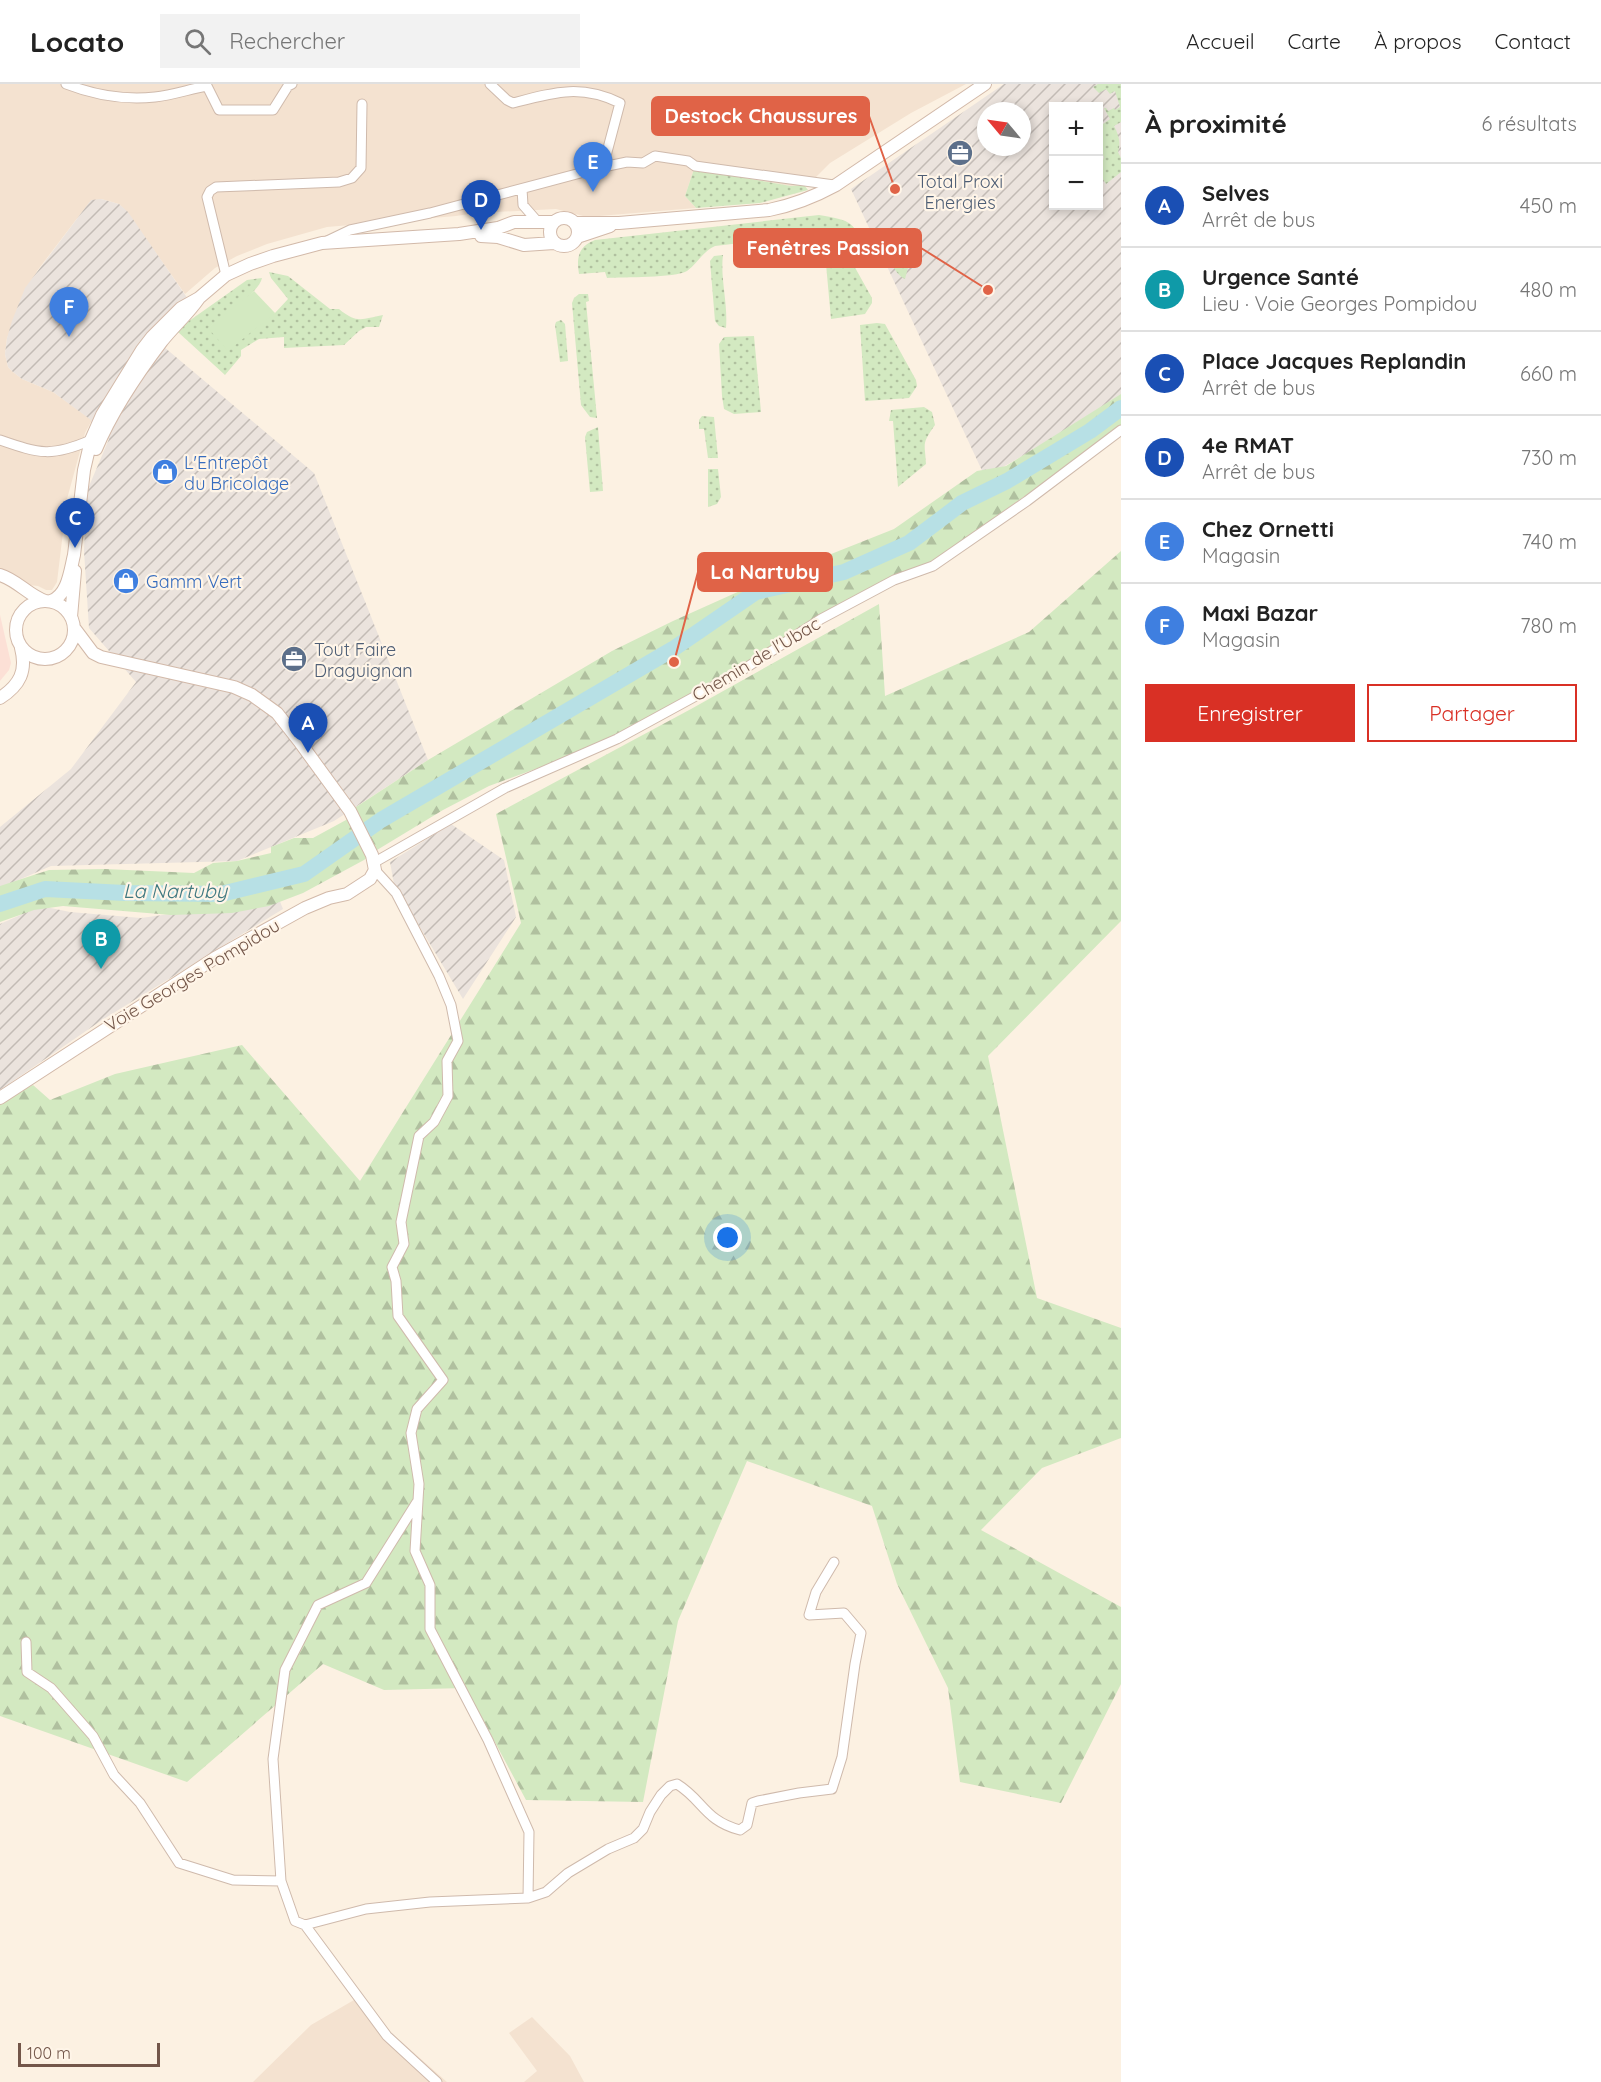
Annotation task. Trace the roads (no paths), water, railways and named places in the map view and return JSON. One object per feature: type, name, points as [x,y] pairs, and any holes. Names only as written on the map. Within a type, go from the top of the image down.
[{"type":"main road","points":[[575,223],[619,223],[770,210],[813,198],[836,186],[985,84]]},
{"type":"main road","points":[[0,698],[13,689],[21,679],[24,665],[16,628],[21,613],[29,606],[59,597],[66,587],[74,555],[82,484],[91,440],[102,415],[142,350],[181,308],[200,298],[226,275],[273,256],[322,243],[459,234],[498,228],[514,222],[553,222],[561,217],[566,217],[575,223],[578,229],[577,237]]},
{"type":"main road","points":[[511,241],[510,231],[514,222]]},
{"type":"main road","points":[[553,222],[549,235],[559,246],[569,245],[577,237],[619,223]]},
{"type":"main road","points":[[459,234],[498,237],[524,245],[554,243]]},
{"type":"main road","points":[[82,484],[98,443],[129,390],[164,339],[190,313],[200,298]]},
{"type":"main road","points":[[125,376],[129,390]]},
{"type":"main road","points":[[21,648],[28,654],[42,659],[52,659],[62,654],[70,646],[75,586],[74,555]]},
{"type":"main road","points":[[0,575],[13,581],[30,595],[60,604],[93,653]]},
{"type":"main road","points":[[13,581],[21,613]]},
{"type":"main road","points":[[62,654],[93,653],[105,658],[234,687],[252,695],[277,713],[350,811],[374,863]]},
{"type":"main road","name":"Voie Georges Pompidou","points":[[0,1098],[215,958],[306,908],[329,898],[347,894],[370,879],[374,863]]},
{"type":"street","points":[[66,84],[81,90],[128,98],[156,96],[207,86],[219,110],[273,110],[288,86],[292,84]]},
{"type":"street","points":[[490,84],[513,103],[574,85],[601,91],[620,103],[603,166]]},
{"type":"street","points":[[226,275],[207,197],[210,190],[216,187],[339,182],[352,178],[361,168],[362,104]]},
{"type":"street","points":[[322,243],[350,230],[430,213],[603,166],[627,162],[643,163],[655,156],[688,161],[695,166],[836,186]]},
{"type":"street","points":[[522,189],[524,205],[537,222]]},
{"type":"street","points":[[514,222],[524,205]]},
{"type":"street","name":"Chemin de l'Ubac","points":[[374,863],[505,788],[617,739],[738,673],[821,619],[894,580],[933,566],[1027,501],[1121,429]]},
{"type":"street","points":[[0,440],[27,450],[45,453],[58,453],[91,440]]},
{"type":"street","points":[[374,863],[396,893],[439,976],[452,1005],[458,1041],[447,1061],[448,1096],[434,1122],[419,1136],[401,1222],[404,1244],[392,1267],[396,1281],[398,1316],[442,1380],[417,1409],[411,1433],[419,1484],[415,1551],[430,1585],[430,1629],[488,1740],[529,1832],[528,1898]]},
{"type":"street","points":[[418,1500],[366,1583],[318,1605],[285,1670],[273,1759],[281,1881],[295,1921],[305,1925],[387,2036],[437,2082]]},
{"type":"street","points":[[305,1925],[366,1909],[430,1902],[528,1898],[546,1892],[568,1873],[608,1849],[634,1838],[643,1829],[650,1812],[670,1786],[677,1784],[688,1791],[706,1812],[723,1824],[740,1830],[747,1825],[752,1803],[832,1789],[842,1757],[861,1633],[844,1613],[809,1615],[816,1592],[834,1562]]},
{"type":"street","points":[[26,1642],[27,1672],[51,1688],[93,1736],[114,1775],[140,1803],[179,1863],[233,1880],[281,1881]]},
{"type":"waterway","name":"La Nartuby","points":[[0,904],[45,889],[221,894],[304,874],[381,820],[673,649],[756,592],[844,572],[909,543],[962,503],[1007,481],[1090,431],[1121,408]]},
{"type":"place","name":"Total Proxi Energies","points":[[960,153]]},
{"type":"place","name":"Destock Chaussures","points":[[895,189]]},
{"type":"place","name":"Chez Ornetti","points":[[593,192]]},
{"type":"place","name":"4e RMAT","points":[[481,230]]},
{"type":"place","name":"Fenêtres Passion","points":[[988,290]]},
{"type":"place","name":"Maxi Bazar","points":[[69,337]]},
{"type":"place","name":"L'Entrepôt du Bricolage","points":[[165,472]]},
{"type":"place","name":"Place Jacques Replandin","points":[[75,548]]},
{"type":"place","name":"Gamm Vert","points":[[126,581]]},
{"type":"place","name":"Tout Faire Draguignan","points":[[294,659]]},
{"type":"place","name":"La Nartuby","points":[[674,662]]},
{"type":"place","name":"Selves","points":[[308,753]]},
{"type":"place","name":"Urgence Santé","points":[[101,969]]}]
